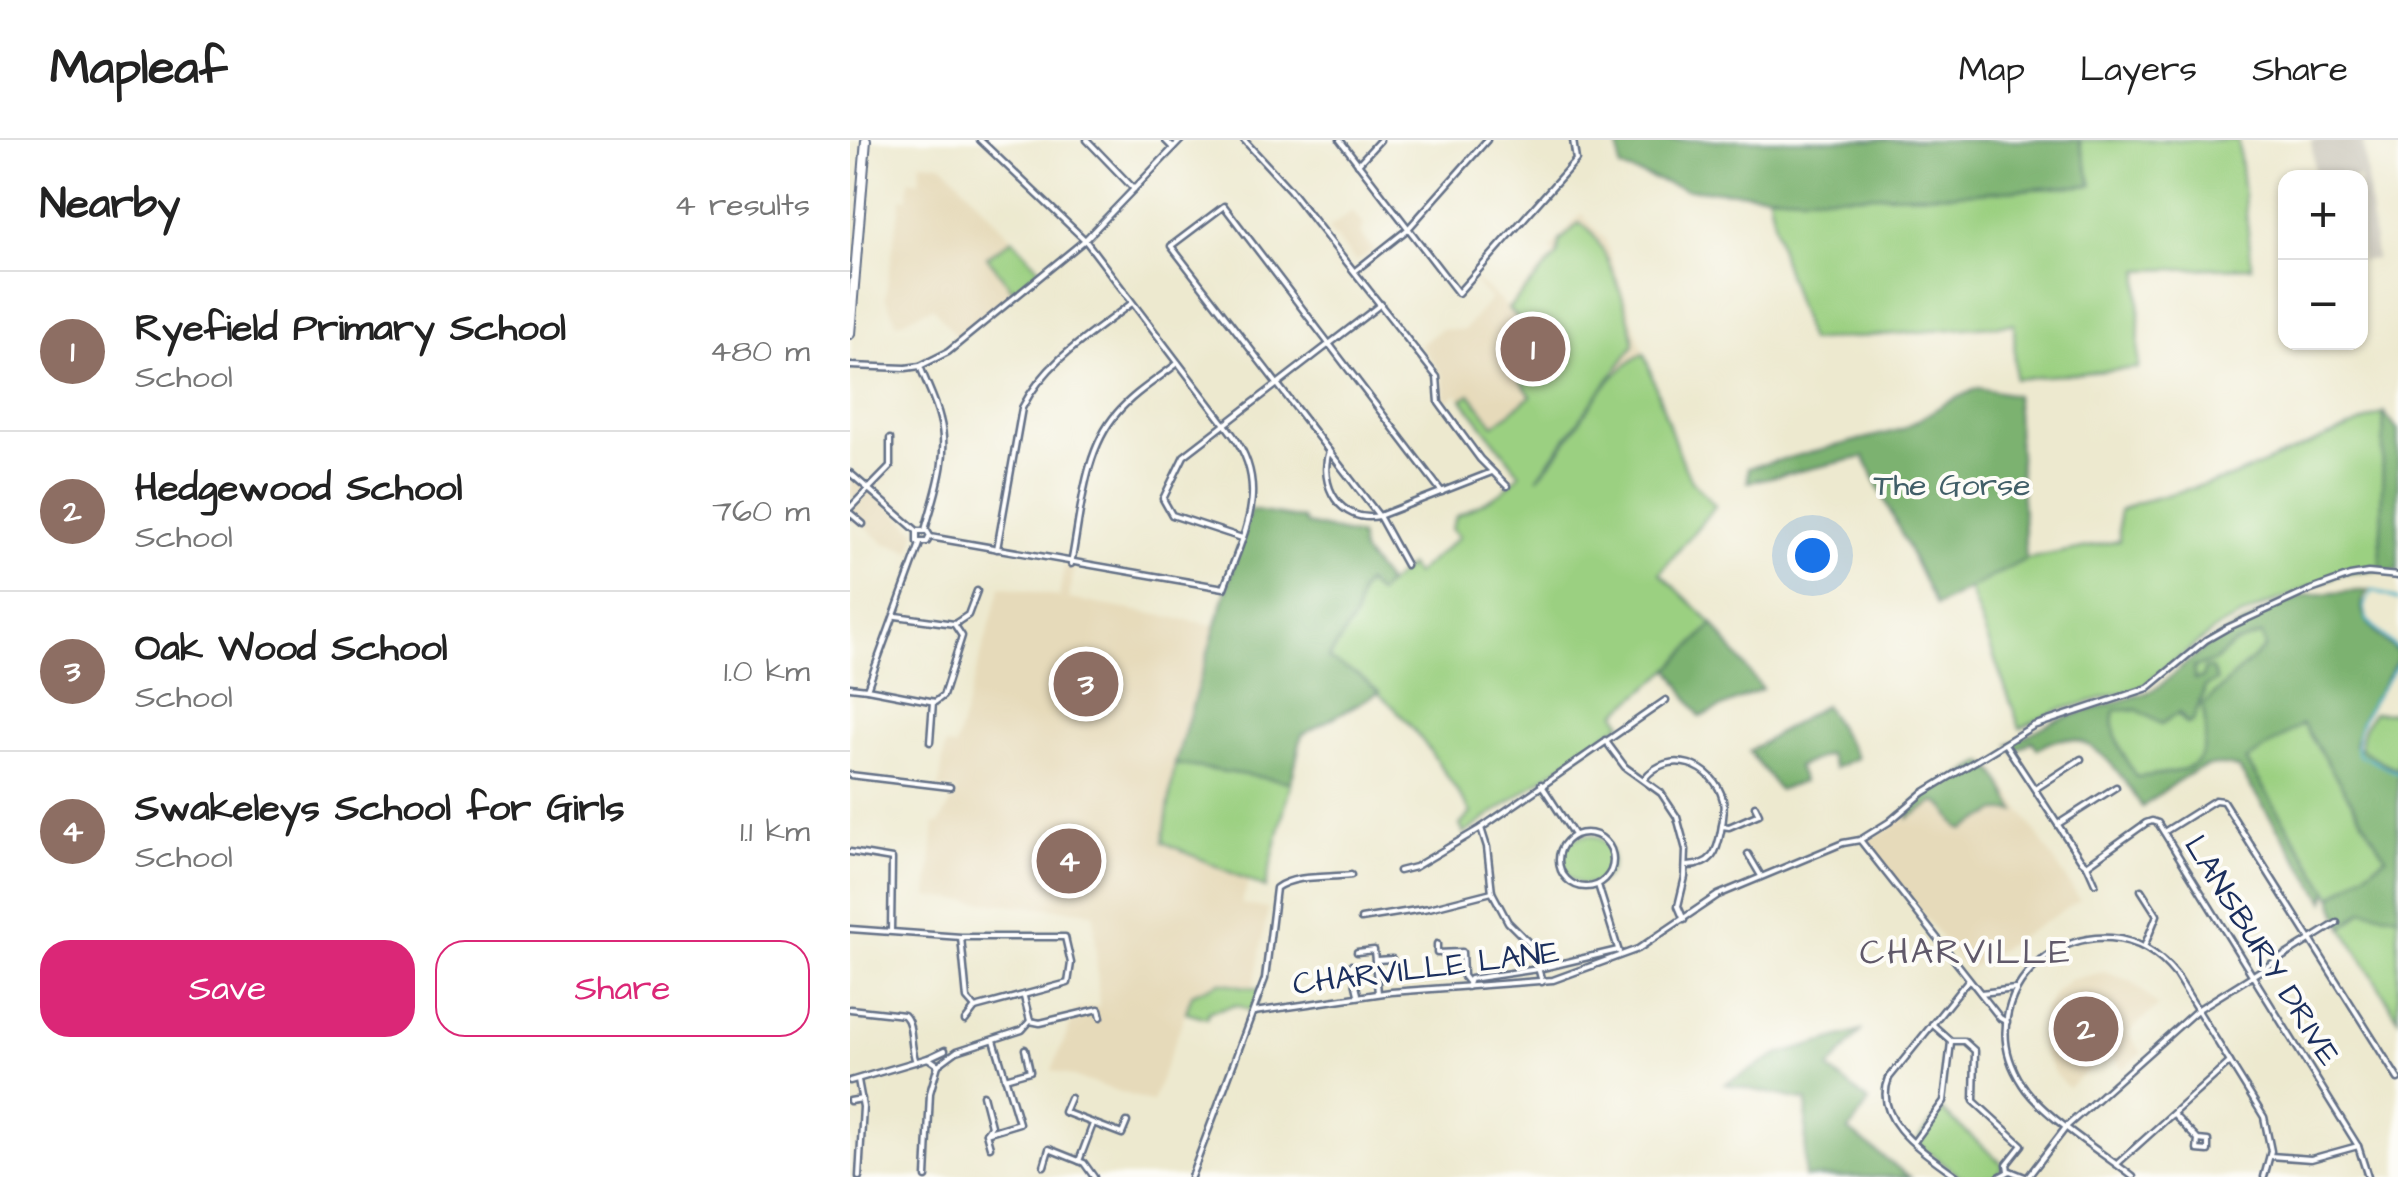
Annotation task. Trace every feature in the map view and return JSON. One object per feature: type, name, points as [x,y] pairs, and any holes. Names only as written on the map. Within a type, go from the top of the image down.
[{"type":"main road","points":[[850,334],[866,140]]},
{"type":"street","points":[[925,530],[930,537],[1224,588],[1252,503],[1253,476],[1242,448],[1224,423],[1084,240],[980,140]]},
{"type":"street","points":[[1087,140],[1134,190]]},
{"type":"street","points":[[1165,140],[1173,148]]},
{"type":"street","points":[[850,366],[920,366],[948,352],[1084,240],[1181,140]]},
{"type":"street","points":[[1244,140],[1290,190],[1438,378],[1440,403],[1492,472],[1508,486]]},
{"type":"street","points":[[1340,140],[1458,293],[1576,160],[1572,140]]},
{"type":"street","points":[[1358,164],[1380,140]]},
{"type":"street","points":[[1355,271],[1408,229],[1487,140]]},
{"type":"street","points":[[1406,565],[1379,516],[1171,246],[1224,206],[1442,492]]},
{"type":"street","points":[[996,549],[1022,408],[1032,388],[1048,368],[1132,303]]},
{"type":"street","points":[[1242,538],[1172,515],[1162,499],[1184,456],[1380,304]]},
{"type":"street","points":[[1071,564],[1090,468],[1102,435],[1129,401],[1178,363]]},
{"type":"street","points":[[920,366],[944,439],[942,467],[925,530]]},
{"type":"street","points":[[863,524],[850,511],[890,468],[890,439]]},
{"type":"street","points":[[1329,451],[1325,478],[1335,499],[1356,515],[1379,516],[1492,472]]},
{"type":"street","points":[[850,473],[918,531],[925,530]]},
{"type":"street","points":[[918,531],[915,538],[920,544]]},
{"type":"street","points":[[920,544],[930,537]]},
{"type":"street","points":[[867,689],[920,544]]},
{"type":"street","name":"CHARVILLE LANE","points":[[1254,1012],[1467,984],[1542,983],[1656,939],[1718,895],[1848,841],[1860,840],[1923,793],[2052,717],[2143,690],[2212,636],[2350,576],[2398,576]]},
{"type":"street","points":[[896,616],[954,624],[968,615],[977,591]]},
{"type":"street","points":[[850,687],[932,701],[944,696],[962,636],[954,624]]},
{"type":"street","points":[[1399,871],[1415,866],[1480,828],[1666,700]]},
{"type":"street","points":[[930,742],[932,701]]},
{"type":"street","points":[[1605,740],[1625,767],[1644,778],[1666,799],[1677,817],[1685,841],[1686,866],[1678,906],[1684,920]]},
{"type":"street","points":[[2005,744],[2087,865],[2095,884]]},
{"type":"street","points":[[2034,789],[2081,759]]},
{"type":"street","points":[[1644,778],[1668,761],[1680,761],[1701,770],[1721,794],[1722,826],[1713,858],[1700,865],[1686,866]]},
{"type":"street","points":[[850,775],[950,787]]},
{"type":"street","points":[[1541,784],[1575,836]]},
{"type":"street","points":[[2058,824],[2116,787]]},
{"type":"street","points":[[2164,832],[2215,800],[2224,802],[2398,1079]]},
{"type":"street","points":[[1722,826],[1729,827],[1758,814],[1755,806]]},
{"type":"street","name":"LANSBURY DRIVE","points":[[2087,865],[2150,821],[2156,822],[2358,1146],[2368,1177]]},
{"type":"street","points":[[1480,828],[1492,892],[1512,926],[1532,946],[1542,983]]},
{"type":"street","points":[[1575,836],[1598,836],[1612,850],[1612,869],[1598,884],[1579,886],[1562,873],[1561,852],[1575,836]]},
{"type":"street","points":[[1860,840],[2007,1022]]},
{"type":"street","points":[[850,852],[892,859],[891,930]]},
{"type":"street","points":[[1748,854],[1762,876]]},
{"type":"street","points":[[1191,1177],[1267,972],[1277,886],[1328,875],[1351,876]]},
{"type":"street","points":[[1436,944],[1437,952],[1462,952],[1462,976],[1467,984],[1619,953],[1598,884]]},
{"type":"street","points":[[2141,890],[2157,915],[2144,948]]},
{"type":"street","points":[[1361,919],[1492,892]]},
{"type":"street","points":[[2008,1171],[2027,1177],[2067,1126],[2198,1010],[2337,923]]},
{"type":"street","points":[[850,929],[961,937],[1065,937],[1071,963],[1068,983],[976,1008],[966,1020]]},
{"type":"street","points":[[961,937],[967,999],[976,1008]]},
{"type":"street","points":[[2133,1177],[2034,1099],[2019,1080],[2008,1050],[2007,1022],[2016,989],[2037,963],[2069,944],[2108,938],[2144,948],[2168,966],[2266,1122],[2270,1156],[2264,1177]]},
{"type":"street","points":[[1357,952],[1374,950],[1378,994]]},
{"type":"street","points":[[1376,960],[1392,958]]},
{"type":"street","points":[[1351,965],[1358,996]]},
{"type":"street","points":[[1958,1177],[1894,1122],[1886,1084],[1969,978]]},
{"type":"street","points":[[1981,993],[2016,989]]},
{"type":"street","points":[[1024,997],[1030,1021]]},
{"type":"street","points":[[1030,1021],[1099,1009],[1101,1017]]},
{"type":"street","points":[[850,1010],[904,1015],[912,1028],[909,1044],[916,1062]]},
{"type":"street","points":[[926,1177],[930,1092],[938,1065],[958,1051],[1022,1030],[1030,1021]]},
{"type":"street","points":[[1932,1024],[1951,1040],[1964,1041],[1977,1054],[1974,1101],[2022,1145],[2007,1164],[2008,1171]]},
{"type":"street","points":[[986,1133],[1019,1123],[993,1039]]},
{"type":"street","points":[[1914,1142],[1944,1101],[1951,1040]]},
{"type":"street","points":[[850,1081],[945,1050]]},
{"type":"street","points":[[1005,1078],[1030,1071],[1025,1050]]},
{"type":"street","points":[[928,1058],[938,1065]]},
{"type":"street","points":[[2117,1164],[2230,1062]]},
{"type":"street","points":[[858,1080],[862,1099],[859,1177]]},
{"type":"street","points":[[983,1095],[991,1126],[986,1133]]},
{"type":"street","points":[[1070,1098],[1064,1112],[1122,1134],[1127,1122]]},
{"type":"street","points":[[850,1101],[862,1099]]},
{"type":"street","points":[[2172,1113],[2198,1140]]},
{"type":"street","points":[[1079,1162],[1093,1124]]},
{"type":"street","points":[[986,1133],[990,1147]]},
{"type":"street","points":[[2270,1156],[2311,1159],[2358,1146]]},
{"type":"street","points":[[1044,1166],[1050,1150],[1079,1162],[1094,1177]]},
{"type":"street","points":[[1999,1177],[2008,1171]]},
{"type":"shaded area","points":[[2311,140],[2363,140],[2366,170],[2314,170]]},
{"type":"shaded area","points":[[921,162],[943,164],[1013,239],[987,257],[1013,290],[957,337],[933,307],[897,323],[885,297],[901,198],[908,198],[909,179],[919,181]]},
{"type":"shaded area","points":[[2368,186],[2376,259],[2368,260]]},
{"type":"shaded area","points":[[1352,211],[1364,225],[1361,233],[1373,250],[1356,262],[1328,229]]},
{"type":"shaded area","points":[[1581,213],[1605,239],[1644,353],[1610,382],[1531,489],[1457,394],[1445,402],[1443,376],[1420,345],[1441,329],[1464,330],[1491,299],[1472,281],[1475,279],[1507,307],[1554,255],[1551,249]]},
{"type":"shaded area","points":[[850,472],[917,531],[911,551],[884,543],[850,513],[857,500],[850,497]]},
{"type":"shaded area","points":[[1064,566],[1074,568],[1069,599],[1215,625],[1175,764],[1164,841],[1249,881],[1241,904],[1268,909],[1254,987],[1220,982],[1192,995],[1152,1102],[1052,1070],[1076,1011],[1099,1006],[1094,912],[928,897],[935,824],[939,824],[958,791],[939,789],[945,746],[955,747],[1001,586],[1059,597]]},
{"type":"shaded area","points":[[1989,761],[2080,900],[1967,970],[1864,840],[1888,829],[1912,807]]},
{"type":"shaded area","points":[[2104,972],[2131,981],[2158,1006],[2128,1033],[2142,1053],[2123,1069],[2107,1052],[2068,1088],[2044,1054],[2040,1033],[2044,1010],[2055,992],[2069,980]]},
{"type":"green space","points":[[1618,140],[2079,140],[2092,185],[1956,194],[1800,196],[1685,189],[1620,168]]},
{"type":"green space","points":[[2079,140],[2238,140],[2252,267],[2140,270],[2138,368],[2015,379],[2014,324],[1809,341],[1782,258],[1768,194],[1956,194],[2091,185]]},
{"type":"green space","points":[[1579,223],[1598,242],[1607,259],[1634,345],[1537,478],[1612,378],[1644,353],[1680,457],[1690,478],[1715,506],[1660,573],[1713,624],[1670,669],[1616,713],[1622,723],[1464,834],[1460,825],[1471,813],[1426,746],[1374,690],[1328,660],[1355,617],[1366,583],[1378,593],[1409,566],[1415,574],[1459,537],[1451,529],[1456,517],[1502,492],[1520,474],[1462,399],[1470,394],[1494,425],[1531,396],[1510,366],[1521,359],[1515,351],[1534,334],[1508,309],[1557,256],[1560,241]]},
{"type":"green space","points":[[1013,239],[1040,269],[1013,290],[987,257]]},
{"type":"green space","name":"The Gorse","points":[[1978,388],[2015,395],[2026,559],[1936,606],[1864,457],[1748,482],[1748,468],[1903,429]]},
{"type":"green space","points":[[2384,413],[2380,570],[2341,574],[2266,605],[2217,628],[2140,688],[2056,711],[2020,728],[1969,589],[2026,559],[2119,541],[2119,511],[2230,478]]},
{"type":"green space","points":[[2384,413],[2398,431],[2398,571],[2380,570]]},
{"type":"green space","points":[[1250,510],[1303,519],[1306,524],[1359,536],[1362,552],[1388,584],[1378,594],[1366,583],[1355,617],[1328,659],[1360,676],[1379,692],[1302,735],[1291,782],[1175,764]]},
{"type":"green space","points":[[2369,590],[2362,607],[2364,616],[2398,653],[2363,717],[2354,745],[2398,772],[2398,916],[2363,910],[2343,928],[2332,897],[2386,857],[2303,724],[2246,761],[2328,891],[2325,901],[2239,769],[2213,765],[2188,774],[2142,807],[2111,764],[2085,743],[2070,739],[2054,741],[2038,749],[2032,741],[2015,752],[2009,745],[2054,721],[2160,686],[2216,638],[2283,603],[2308,595]],"holes":[[[2262,635],[2265,647],[2203,705],[2205,744],[2195,764],[2173,772],[2136,777],[2116,736],[2115,710],[2136,709],[2161,724],[2179,713],[2188,724],[2193,721],[2205,687],[2217,681],[2212,669],[2204,669],[2203,678],[2194,679],[2194,667],[2213,662],[2234,644]]]},
{"type":"green space","points":[[1713,624],[1762,689],[1700,717],[1670,669]]},
{"type":"green space","points":[[2262,635],[2266,647],[2204,705],[2205,744],[2195,764],[2173,772],[2136,777],[2116,737],[2115,710],[2136,709],[2161,724],[2176,713],[2187,724],[2193,721],[2204,694],[2204,679],[2194,679],[2193,667],[2213,662],[2234,644]]},
{"type":"green space","points":[[1824,705],[1857,758],[1834,768],[1828,754],[1797,767],[1803,782],[1779,790],[1749,751]]},
{"type":"green space","points":[[2398,712],[2398,769],[2361,752],[2361,746],[2363,731],[2373,713]]},
{"type":"green space","points":[[2302,722],[2386,857],[2332,897],[2246,760]]},
{"type":"green space","points":[[1984,762],[1996,773],[2016,811],[1998,811],[1963,830],[1936,802],[1908,818],[1908,810],[1923,797]]},
{"type":"green space","points":[[1175,764],[1291,782],[1265,888],[1163,842]]},
{"type":"green space","points":[[1587,835],[1604,843],[1612,860],[1604,877],[1587,885],[1570,877],[1562,860],[1570,843]]},
{"type":"green space","points":[[2363,910],[2398,916],[2398,1018],[2343,928]]},
{"type":"green space","points":[[1220,982],[1261,990],[1254,1012],[1237,1005],[1209,1011],[1207,1018],[1186,1012],[1192,994]]},
{"type":"green space","points":[[1861,1031],[1829,1069],[1869,1102],[1849,1131],[1910,1177],[1804,1177],[1807,1101],[1725,1084],[1778,1055]]},
{"type":"green space","points":[[1941,1110],[2004,1165],[1995,1177],[1961,1177],[1920,1146],[1919,1139]]},
{"type":"waterway","points":[[2398,600],[2373,590],[2364,606],[2367,620],[2398,650]]},
{"type":"waterway","points":[[2398,664],[2363,718],[2357,742],[2358,754],[2398,773]]},
{"type":"place","name":"Ryefield Primary School","points":[[1533,349]]},
{"type":"place","name":"Oak Wood School","points":[[1086,684]]},
{"type":"place","name":"Swakeleys School for Girls","points":[[1069,861]]},
{"type":"place","name":"Hedgewood School","points":[[2086,1029]]},
{"type":"district","name":"CHARVILLE","points":[[1966,951]]}]
